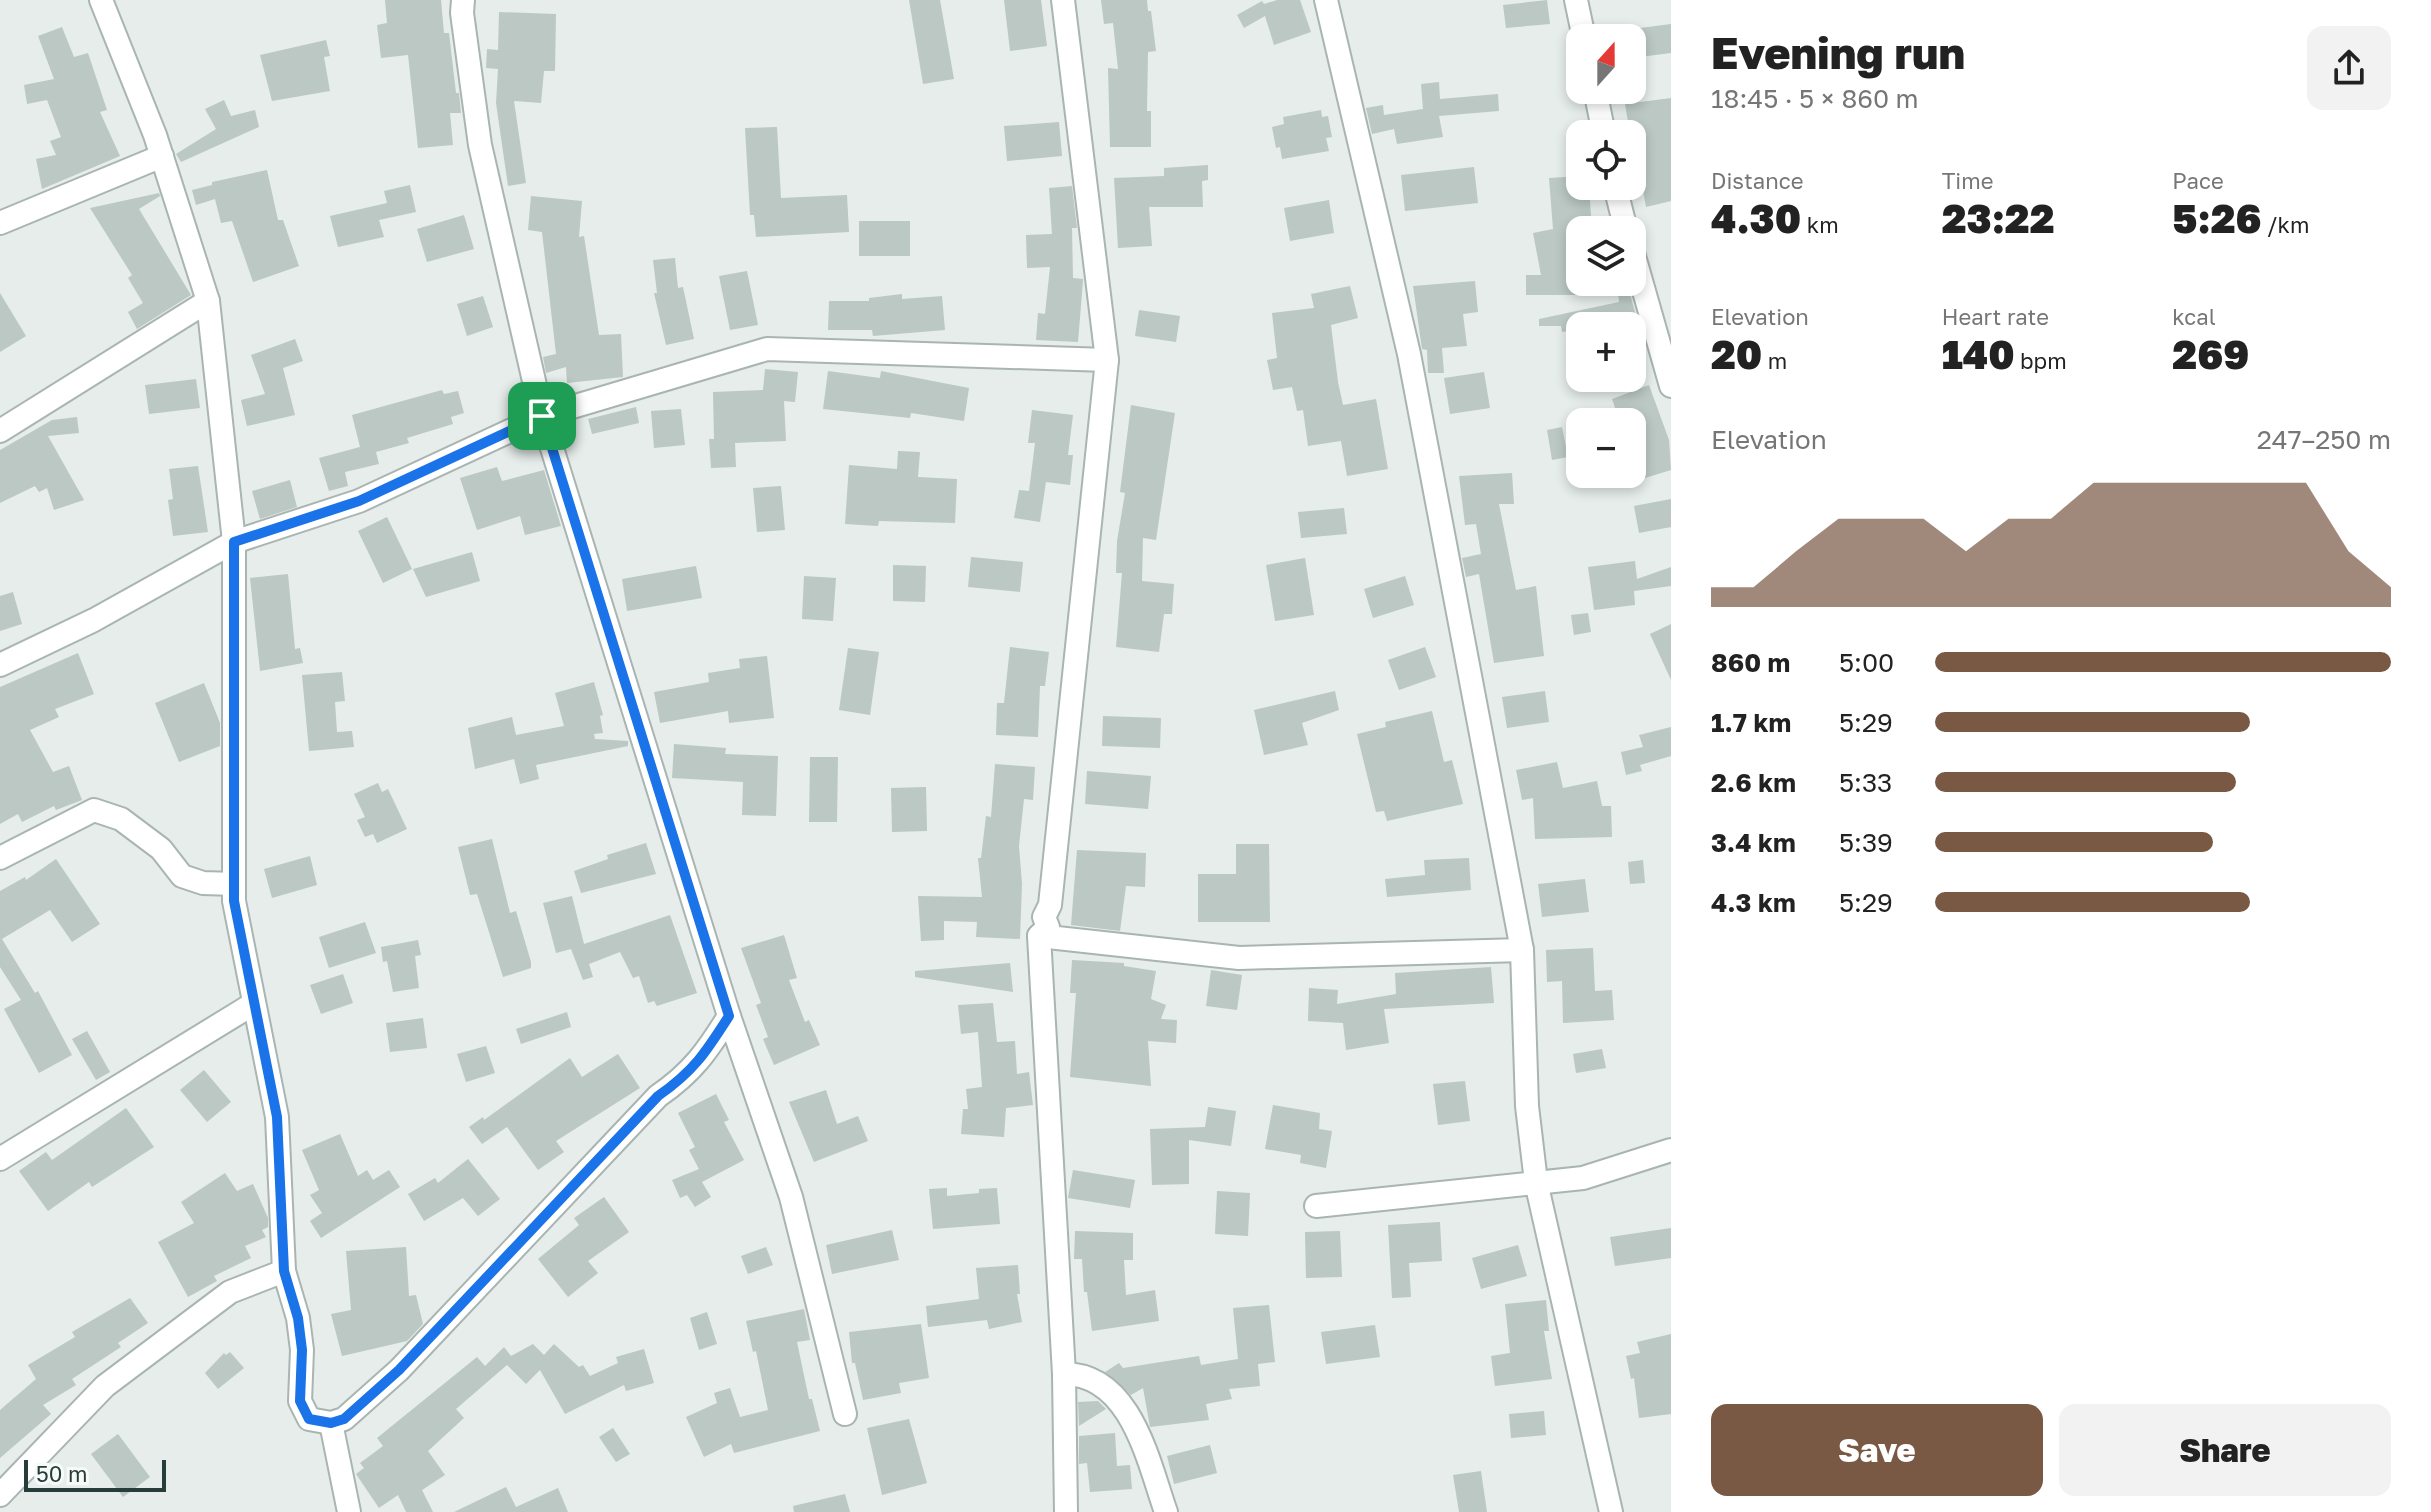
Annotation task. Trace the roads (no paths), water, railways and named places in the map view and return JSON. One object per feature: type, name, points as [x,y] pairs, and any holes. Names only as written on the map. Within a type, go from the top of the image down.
[{"type":"street","points":[[101,0],[162,156],[208,301],[234,542],[234,901],[277,1117],[284,1271],[298,1318],[302,1350],[300,1401],[309,1419],[331,1423],[344,1419],[399,1370],[658,1096],[686,1077],[712,1046],[729,1016]]},
{"type":"street","points":[[463,0],[462,13],[480,145],[542,416],[729,1016],[791,1197],[845,1414]]},
{"type":"street","points":[[1063,0],[1107,360],[1052,890],[1044,917],[1048,927],[1039,936],[1064,1374],[1066,1512]]},
{"type":"street","points":[[1326,0],[1409,354],[1522,950],[1527,1106],[1536,1182],[1611,1512]]},
{"type":"street","points":[[1576,0],[1581,24]]},
{"type":"street","points":[[0,223],[162,156]]},
{"type":"street","points":[[1645,296],[1671,386]]},
{"type":"street","points":[[0,431],[208,301]]},
{"type":"street","points":[[0,665],[94,620],[234,542],[359,501],[542,416],[767,349],[1107,360]]},
{"type":"street","points":[[0,858],[94,810],[121,819],[161,849],[182,876],[203,883],[234,884]]},
{"type":"street","points":[[1039,936],[1239,958],[1522,950]]},
{"type":"street","points":[[0,1159],[253,1004]]},
{"type":"street","points":[[1316,1206],[1583,1178],[1671,1150]]},
{"type":"street","points":[[0,1495],[105,1386],[230,1292],[284,1271]]},
{"type":"street","points":[[1064,1374],[1082,1374],[1099,1382],[1135,1422],[1166,1512]]},
{"type":"street","points":[[331,1423],[349,1512]]},
{"type":"street","points":[[0,1507],[5,1512]]}]
